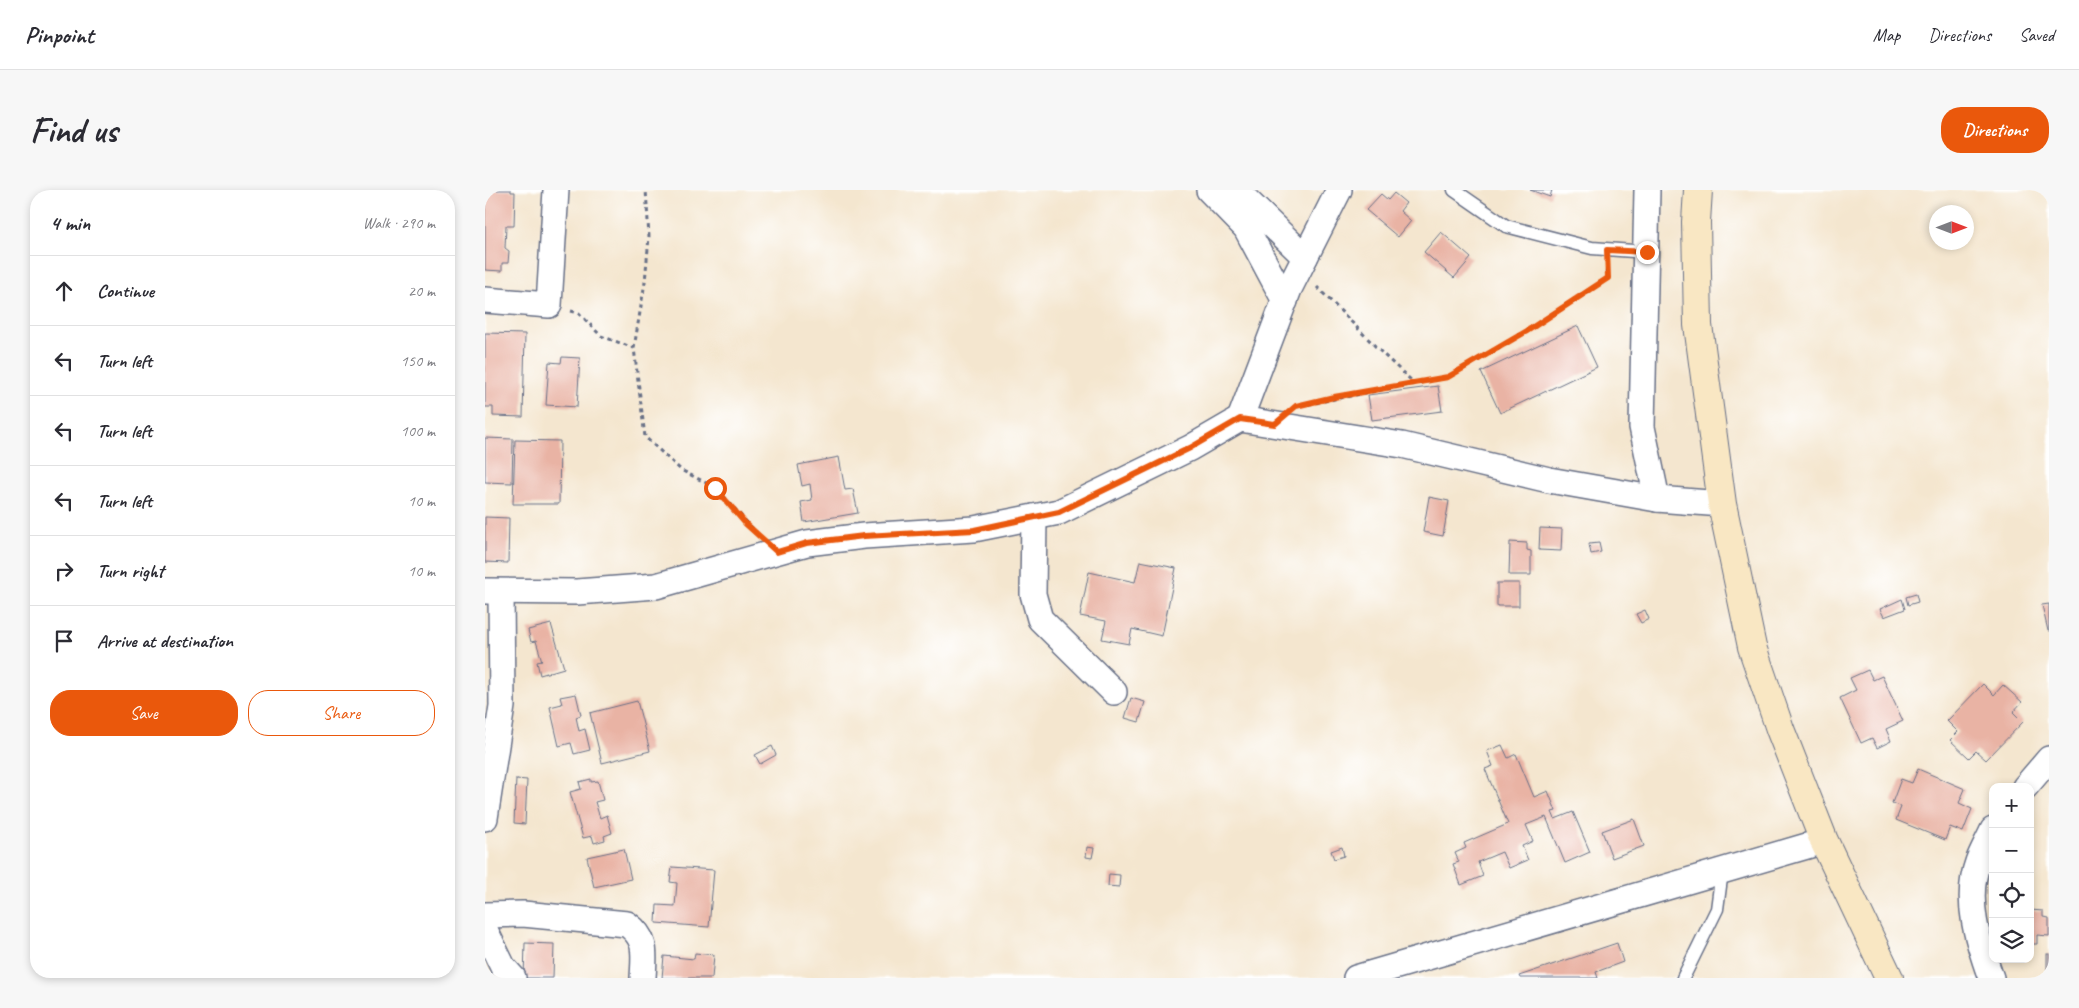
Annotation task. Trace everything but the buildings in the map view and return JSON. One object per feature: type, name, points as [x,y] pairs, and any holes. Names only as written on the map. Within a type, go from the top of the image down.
[{"type":"main road","points":[[1698,190],[1696,222],[1698,325],[1722,504],[1752,647],[1780,729],[1824,841],[1889,978]]},
{"type":"street","points":[[485,300],[549,305],[556,190]]},
{"type":"street","points":[[1209,190],[1246,228],[1285,301]]},
{"type":"street","points":[[1236,190],[1302,263]]},
{"type":"street","points":[[1240,419],[1285,301],[1339,190]]},
{"type":"street","points":[[1647,190],[1642,427],[1657,499]]},
{"type":"street","points":[[485,818],[502,706],[493,592],[577,592],[656,586],[807,543],[864,536],[974,530],[1059,512],[1190,448],[1240,419],[1402,445],[1549,480],[1657,499],[1722,504]]},
{"type":"street","points":[[1034,517],[1033,594],[1040,619],[1114,692]]},
{"type":"street","points":[[1989,838],[1977,862],[1972,888],[1973,917],[1982,954],[1991,978]]},
{"type":"street","points":[[1356,978],[1824,841]]},
{"type":"street","points":[[485,916],[523,914],[627,924],[638,932],[644,946],[643,978]]},
{"type":"street","points":[[485,930],[503,967],[513,978]]},
{"type":"lane","points":[[1454,190],[1506,226],[1592,248],[1647,252]]},
{"type":"lane","points":[[1683,978],[1717,910],[1721,871]]},
{"type":"path","points":[[646,190],[649,237],[645,282],[635,348],[645,437],[681,470],[715,488],[746,524],[777,552]]},
{"type":"path","points":[[1275,424],[1296,406],[1334,397],[1448,377],[1527,331],[1608,278],[1607,250]]},
{"type":"path","points":[[1302,263],[1383,354],[1414,384]]},
{"type":"path","points":[[549,305],[579,313],[601,336],[635,348]]},
{"type":"route","points":[[715,488],[746,524],[777,552],[807,543],[864,536],[974,530],[1059,512],[1190,448],[1240,419],[1275,424],[1296,406],[1334,397],[1448,377],[1527,331],[1608,278],[1607,250],[1647,252]]}]
